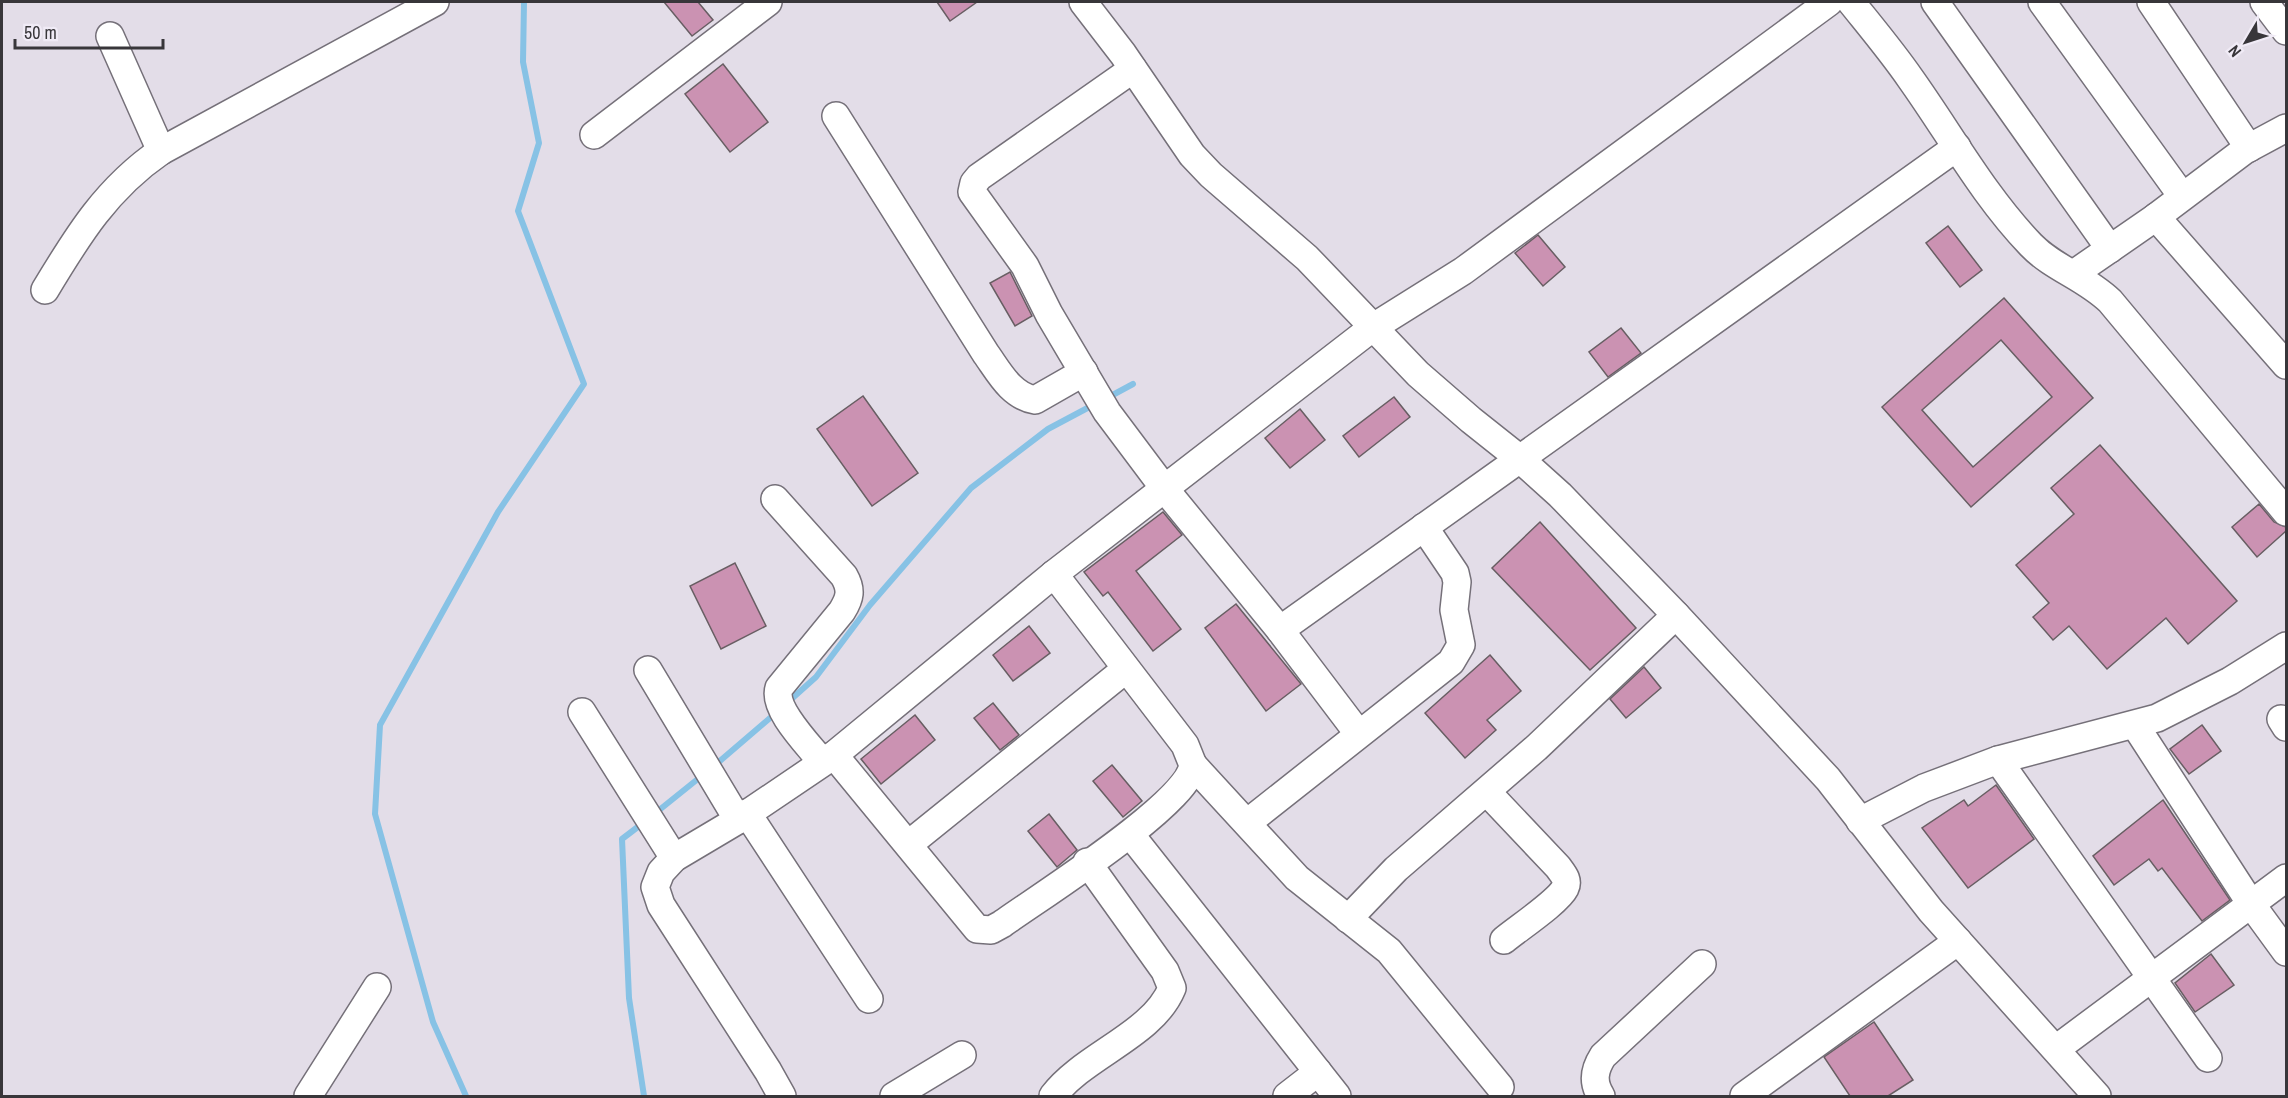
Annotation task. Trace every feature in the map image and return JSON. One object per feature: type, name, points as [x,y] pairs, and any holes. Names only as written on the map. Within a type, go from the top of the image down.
[{"type":"street","points":[[45,290],[72,245],[105,199],[132,171],[161,151],[432,2]]},
{"type":"street","points":[[594,135],[768,2]]},
{"type":"street","points":[[667,847],[742,816],[828,758],[1054,574],[1372,327],[1463,272],[1829,2]]},
{"type":"street","points":[[1851,2],[1910,77],[1985,190],[2033,247],[2096,288],[2122,314],[2286,512]]},
{"type":"street","points":[[1935,2],[2110,249]]},
{"type":"street","points":[[2042,2],[2182,196]]},
{"type":"street","points":[[2151,2],[2249,148]]},
{"type":"street","points":[[2264,2],[2286,31]]},
{"type":"street","points":[[1093,5],[1133,69],[1192,155],[1211,175],[1307,258],[1372,327],[1453,405],[1520,459],[1676,615],[1807,756],[1892,864],[2097,1096]]},
{"type":"street","points":[[110,36],[161,151]]},
{"type":"street","points":[[1133,69],[979,177],[972,187],[978,202],[1025,266],[1049,314],[1107,412],[1164,488],[1280,630],[1358,734]]},
{"type":"street","points":[[836,117],[986,354],[1012,388],[1028,399],[1035,400],[1088,381]]},
{"type":"street","points":[[2075,273],[2249,148],[2286,128]]},
{"type":"street","points":[[1280,630],[1957,147]]},
{"type":"street","points":[[2156,217],[2286,365]]},
{"type":"street","points":[[775,499],[844,576],[850,587],[849,599],[842,611],[779,688],[784,713],[909,844],[962,913],[977,928],[991,930],[1130,834],[1186,783],[1193,765]]},
{"type":"street","points":[[1247,823],[1451,662],[1460,650],[1461,638],[1454,610],[1458,582],[1455,573],[1424,527]]},
{"type":"street","points":[[1054,574],[1185,745],[1193,765],[1297,878],[1389,951],[1500,1087]]},
{"type":"street","points":[[1348,919],[1396,869],[1487,792],[1676,615]]},
{"type":"street","points":[[1860,821],[1924,788],[1998,760],[2094,733],[2135,725],[2180,708],[2230,681],[2286,646]]},
{"type":"street","points":[[909,844],[1126,669]]},
{"type":"street","points":[[648,670],[717,784],[742,816],[869,999]]},
{"type":"street","points":[[582,712],[667,847],[655,887],[661,905],[782,1096]]},
{"type":"street","points":[[2135,725],[2251,904],[2286,952]]},
{"type":"street","points":[[1998,760],[2208,1058]]},
{"type":"street","points":[[1487,792],[1558,867],[1566,879],[1565,888],[1557,897],[1504,940]]},
{"type":"street","points":[[1130,834],[1337,1096]]},
{"type":"street","points":[[1063,1092],[1090,1061],[1123,1040],[1155,1011],[1166,1000],[1172,988],[1165,971],[1088,862]]},
{"type":"street","points":[[2056,1049],[2286,878]]},
{"type":"street","points":[[1744,1096],[1959,941]]},
{"type":"street","points":[[1601,1096],[1594,1079],[1596,1067],[1603,1056],[1702,964]]},
{"type":"street","points":[[308,1096],[377,987]]},
{"type":"street","points":[[894,1096],[962,1055]]},
{"type":"street","points":[[1287,1096],[1318,1072]]},
{"type":"building","points":[[664,2],[698,2],[713,20],[692,36]]},
{"type":"building","points":[[937,2],[977,2],[950,21]]},
{"type":"building","points":[[723,64],[768,122],[730,152],[685,94]]},
{"type":"building","points":[[1948,226],[1982,270],[1960,287],[1926,243]]},
{"type":"building","points":[[1538,235],[1565,267],[1543,286],[1515,253]]},
{"type":"building","points":[[1010,272],[1032,316],[1015,326],[990,283]]},
{"type":"building","points":[[2004,298],[2093,398],[1971,507],[1882,407]],"holes":[[[2001,340],[2052,397],[1973,467],[1922,410]]]},
{"type":"building","points":[[1621,328],[1641,353],[1608,377],[1589,352]]},
{"type":"building","points":[[863,396],[918,473],[872,506],[817,429]]},
{"type":"building","points":[[1394,397],[1410,417],[1359,457],[1343,436]]},
{"type":"building","points":[[1300,409],[1325,440],[1290,468],[1265,438]]},
{"type":"building","points":[[2100,445],[2237,601],[2188,644],[2166,618],[2107,669],[2069,626],[2053,640],[2033,617],[2049,603],[2016,565],[2074,514],[2051,488]]},
{"type":"building","points":[[2259,504],[2274,522],[2286,527],[2286,531],[2257,557],[2232,527]]},
{"type":"building","points":[[1163,512],[1182,535],[1136,571],[1181,629],[1153,651],[1108,592],[1103,596],[1084,572]]},
{"type":"building","points":[[1540,522],[1636,628],[1590,670],[1492,568]]},
{"type":"building","points":[[735,563],[766,626],[721,649],[690,586]]},
{"type":"building","points":[[1236,604],[1301,684],[1266,711],[1205,628]]},
{"type":"building","points":[[1029,626],[1050,653],[1013,681],[993,655]]},
{"type":"building","points":[[1490,655],[1521,691],[1487,720],[1496,730],[1465,758],[1425,713]]},
{"type":"building","points":[[1644,667],[1661,688],[1626,718],[1610,699]]},
{"type":"building","points":[[993,703],[1019,735],[1000,750],[974,718]]},
{"type":"building","points":[[915,715],[935,740],[881,784],[861,759]]},
{"type":"building","points":[[2202,725],[2221,751],[2189,774],[2170,749]]},
{"type":"building","points":[[1112,765],[1142,801],[1123,817],[1093,781]]},
{"type":"building","points":[[1996,785],[2034,839],[1968,888],[1922,828],[1964,800],[1968,806]]},
{"type":"building","points":[[2163,800],[2230,900],[2202,921],[2162,868],[2158,871],[2149,859],[2114,885],[2093,856]]},
{"type":"building","points":[[1049,814],[1077,850],[1057,867],[1028,831]]},
{"type":"building","points":[[2211,954],[2234,985],[2195,1012],[2175,983]]},
{"type":"building","points":[[1874,1022],[1913,1080],[1888,1096],[1850,1096],[1824,1057]]},
{"type":"waterway","points":[[466,1096],[433,1022],[375,814],[380,725],[498,512],[584,384],[518,211],[539,143],[523,62],[524,2]]},
{"type":"waterway","points":[[1107,398],[1133,384]]},
{"type":"waterway","points":[[787,703],[816,677],[870,605],[971,488],[1048,429],[1095,404]]},
{"type":"waterway","points":[[714,766],[777,712]]},
{"type":"waterway","points":[[653,815],[704,774]]},
{"type":"waterway","points":[[643,823],[622,839],[629,998],[644,1096]]}]
